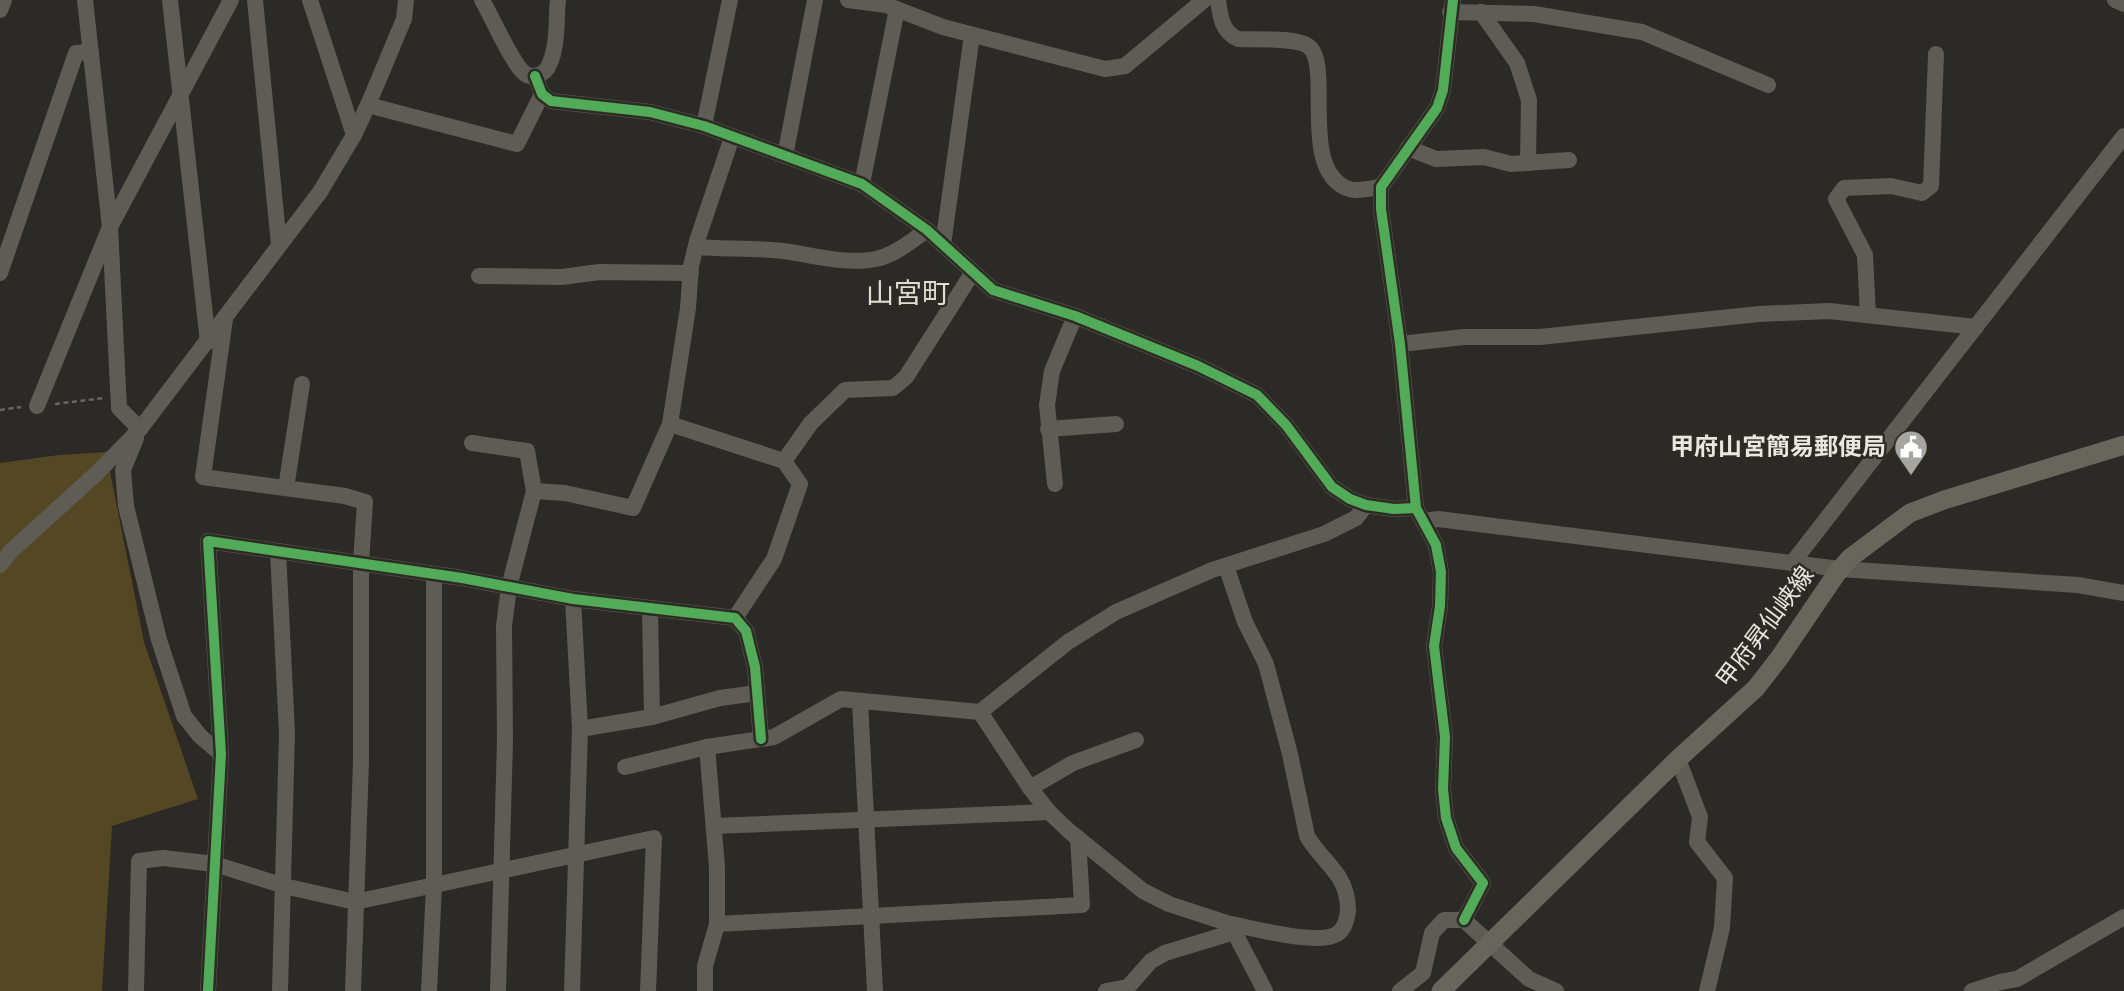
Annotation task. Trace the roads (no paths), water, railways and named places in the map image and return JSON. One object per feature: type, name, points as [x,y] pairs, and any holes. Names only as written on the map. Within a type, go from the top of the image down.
[{"type":"main road","name":"甲府昇仙峡線","points":[[1441,991],[1678,759],[1756,688],[1850,558],[1910,513],[2124,445]]},
{"type":"street","points":[[85,0],[110,227],[119,408],[140,429]]},
{"type":"street","points":[[170,0],[208,342]]},
{"type":"street","points":[[35,406],[110,227],[231,0]]},
{"type":"street","points":[[255,0],[279,245]]},
{"type":"street","points":[[310,0],[354,135]]},
{"type":"street","points":[[0,565],[11,551],[97,473],[140,429],[320,192],[354,135],[368,105],[404,19],[406,0]]},
{"type":"street","points":[[482,0],[518,65],[528,76],[535,76],[548,68],[552,56],[558,0]]},
{"type":"street","points":[[704,126],[730,0]]},
{"type":"street","points":[[785,156],[815,0]]},
{"type":"street","points":[[848,0],[886,5],[943,27],[1096,67],[1116,68],[1125,66],[1204,0]]},
{"type":"street","points":[[1218,0],[1224,29],[1231,36],[1238,39],[1295,42],[1308,46],[1316,57],[1318,120],[1321,149],[1327,167],[1339,183],[1352,190],[1381,187]]},
{"type":"street","points":[[2115,0],[2124,4]]},
{"type":"street","points":[[1464,920],[1483,883],[1456,848],[1446,818],[1443,789],[1445,737],[1434,646],[1440,606],[1441,572],[1436,545],[1420,515],[1381,209],[1381,187],[1437,108],[1443,90],[1451,6],[1482,12],[1534,14],[1642,32],[1768,85]]},
{"type":"street","points":[[862,184],[897,9]]},
{"type":"street","points":[[1482,12],[1517,63],[1529,100],[1528,163]]},
{"type":"street","points":[[943,245],[972,34]]},
{"type":"street","points":[[0,272],[76,54],[91,52]]},
{"type":"street","points":[[1868,316],[1865,255],[1836,199],[1844,188],[1891,186],[1922,193],[1931,186],[1936,54]]},
{"type":"street","points":[[535,76],[542,94],[551,101],[650,112],[704,126],[862,184],[927,230],[993,290],[1075,316],[1198,366],[1257,395],[1286,425],[1332,487],[1350,499],[1366,505],[1438,519],[1840,569],[2078,585],[2124,593]]},
{"type":"street","points":[[368,105],[517,144],[542,94]]},
{"type":"street","points":[[1793,562],[2124,136]]},
{"type":"street","points":[[534,491],[565,493],[633,508],[670,424],[696,247],[732,137]]},
{"type":"street","points":[[1408,148],[1436,159],[1485,157],[1511,164],[1569,160]]},
{"type":"street","points":[[696,247],[783,251],[814,258],[866,260],[881,258],[927,230]]},
{"type":"street","points":[[479,276],[562,277],[599,272],[691,273]]},
{"type":"street","points":[[784,461],[811,423],[845,390],[893,388],[906,377],[973,272]]},
{"type":"street","points":[[1400,344],[1464,337],[1540,337],[1759,314],[1829,311],[1976,327]]},
{"type":"street","points":[[1055,484],[1047,405],[1052,371],[1075,316]]},
{"type":"street","points":[[225,319],[203,477],[345,496],[365,502],[361,563],[361,762],[353,991]]},
{"type":"street","points":[[286,488],[302,384]]},
{"type":"street","points":[[670,424],[784,461],[800,484],[774,559],[735,618]]},
{"type":"street","points":[[1048,429],[1116,424]]},
{"type":"street","points":[[140,429],[123,470],[126,506],[159,640],[184,716],[200,736],[221,754]]},
{"type":"street","points":[[472,443],[527,451],[534,491],[509,587],[504,626],[505,741],[498,991]]},
{"type":"street","points":[[625,767],[707,747],[774,737],[841,699],[980,712],[1068,642],[1116,612],[1226,566],[1324,534],[1356,518],[1366,505]]},
{"type":"street","points":[[208,991],[221,754],[208,541],[361,563],[573,599],[735,618],[747,631],[755,667],[761,739]]},
{"type":"street","points":[[278,551],[288,733],[280,991]]},
{"type":"street","points":[[980,712],[1049,812],[1143,891],[1232,928],[1312,938],[1339,933],[1347,920],[1348,900],[1340,880],[1307,836],[1290,754],[1266,664],[1245,622],[1226,566]]},
{"type":"street","points":[[429,991],[434,885],[434,575]]},
{"type":"street","points":[[572,991],[580,729],[573,599]]},
{"type":"street","points":[[650,608],[652,717]]},
{"type":"street","points":[[580,729],[652,717],[720,698],[757,693]]},
{"type":"street","points":[[860,701],[875,991]]},
{"type":"street","points":[[1030,788],[1073,764],[1136,740]]},
{"type":"street","points":[[705,991],[705,966],[717,924],[714,826],[707,747]]},
{"type":"street","points":[[1678,759],[1700,817],[1698,842],[1725,878],[1723,928],[1707,991]]},
{"type":"street","points":[[714,826],[1049,812]]},
{"type":"street","points":[[136,991],[139,861],[163,858],[215,864],[284,886],[355,902],[654,838],[648,991]]},
{"type":"street","points":[[717,924],[1082,905],[1078,838]]},
{"type":"street","points":[[1972,991],[2000,982],[2020,985],[2124,916]]},
{"type":"street","points":[[1400,991],[1423,973],[1432,933],[1444,920],[1464,920],[1490,943],[1526,985],[1556,991]]},
{"type":"street","points":[[1105,991],[1128,987],[1151,961],[1165,953],[1232,928]]},
{"type":"street","points":[[1232,928],[1265,991]]},
{"type":"place","name":"甲府山宮簡易郵便局","points":[[1911,477]]},
{"type":"district","name":"山宮町","points":[[908,293]]}]
